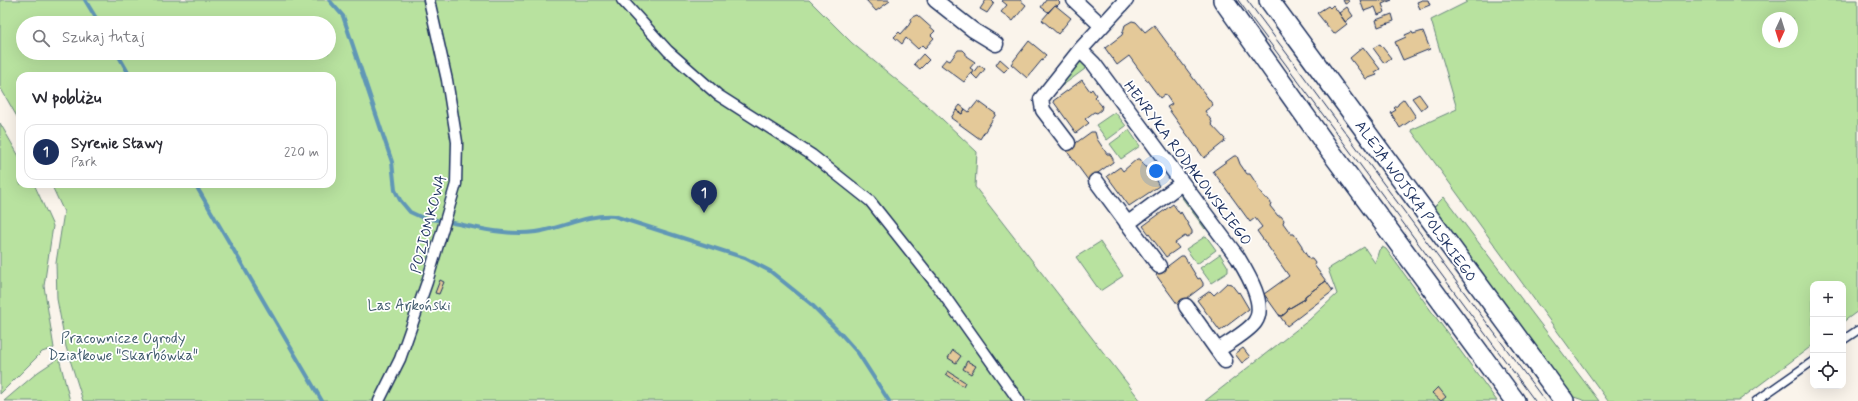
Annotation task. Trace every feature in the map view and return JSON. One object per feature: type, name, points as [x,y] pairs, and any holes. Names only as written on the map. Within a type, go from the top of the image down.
[{"type":"main road","points":[[1223,0],[1328,148],[1515,401]]},
{"type":"main road","name":"ALEJA WOJSKA POLSKIEGO","points":[[1273,2],[1564,401]]},
{"type":"street","name":"POZIOMKOWA","points":[[379,401],[400,359],[427,282],[456,184],[457,142],[447,80],[429,0]]},
{"type":"street","points":[[622,0],[668,52],[718,94],[812,155],[870,201],[936,284],[1018,401]]},
{"type":"street","points":[[935,0],[973,30],[996,44]]},
{"type":"street","points":[[1074,0],[1102,26]]},
{"type":"street","points":[[1068,143],[1043,110],[1041,99],[1080,50],[1126,0]]},
{"type":"street","name":"HENRYKA RODAKOWSKIEGO","points":[[1080,50],[1094,64],[1245,270],[1258,302],[1259,310],[1256,321],[1221,356],[1186,306]]},
{"type":"street","points":[[1096,181],[1159,266]]},
{"type":"street","points":[[1127,224],[1182,183]]},
{"type":"lane","points":[[1846,338],[1858,330]]},
{"type":"lane","points":[[1756,401],[1810,363]]},
{"type":"green space","name":"Las Arkoński","points":[[0,0],[809,0],[852,43],[926,104],[977,152],[975,187],[1141,401],[83,401],[66,347],[57,299],[56,263],[64,212],[53,188],[336,188],[336,72],[16,72],[16,115],[0,87]]},
{"type":"green space","points":[[1466,0],[1858,0],[1858,311],[1846,320],[1846,281],[1810,281],[1810,347],[1738,401],[1608,401],[1411,130],[1457,109],[1431,20],[1467,2]]},
{"type":"green space","points":[[1082,62],[1089,66],[1055,91],[1075,64]]},
{"type":"green space","points":[[1115,112],[1126,126],[1107,140],[1096,125]]},
{"type":"green space","name":"Pracownicze Ogrody Działkowe \"Skarbówka\"","points":[[0,123],[16,151],[16,188],[36,188],[53,226],[44,286],[54,348],[42,352],[0,394]]},
{"type":"green space","points":[[1129,130],[1140,146],[1121,159],[1110,144]]},
{"type":"green space","points":[[1180,195],[1184,197],[1207,227],[1205,229]]},
{"type":"green space","points":[[1444,197],[1599,401],[1586,401],[1568,395],[1431,210]]},
{"type":"green space","points":[[1206,236],[1216,250],[1197,264],[1186,249]]},
{"type":"green space","points":[[1100,242],[1123,276],[1100,291],[1076,257]]},
{"type":"green space","points":[[1364,247],[1375,263],[1379,250],[1382,247],[1386,249],[1497,401],[1205,401],[1309,320],[1337,294],[1328,269]]},
{"type":"green space","points":[[1220,254],[1228,267],[1228,272],[1211,283],[1200,268]]},
{"type":"green space","name":"Pracownicze Ogrody Działkowe \"Skarbówka\"","points":[[59,358],[70,401],[4,401],[38,372]]},
{"type":"building","points":[[866,0],[889,0],[890,1],[876,11]]},
{"type":"building","points":[[986,0],[991,0],[994,3],[987,13],[980,9]]},
{"type":"building","points":[[1020,0],[1026,5],[1013,21],[1001,12],[1007,5],[1002,1]]},
{"type":"building","points":[[1046,0],[1057,0],[1060,3],[1057,6],[1055,5],[1048,12],[1041,7]]},
{"type":"building","points":[[1343,0],[1348,0],[1349,2],[1345,4]]},
{"type":"building","points":[[1360,0],[1392,0],[1382,4],[1385,12],[1378,15],[1375,7],[1364,11]]},
{"type":"building","points":[[1428,0],[1430,5],[1420,9],[1417,2]]},
{"type":"building","points":[[1055,5],[1071,18],[1058,34],[1042,20]]},
{"type":"building","points":[[1333,5],[1347,24],[1334,34],[1317,13],[1328,6],[1330,8]]},
{"type":"building","points":[[1347,7],[1353,16],[1345,22],[1339,13]]},
{"type":"building","points":[[1392,14],[1394,21],[1378,27],[1376,20]]},
{"type":"building","points":[[917,15],[935,31],[931,35],[934,38],[925,48],[922,45],[918,49],[906,38],[902,44],[894,37],[899,32],[901,34],[909,25],[912,17]]},
{"type":"building","points":[[1132,21],[1136,22],[1145,32],[1154,25],[1213,105],[1205,111],[1212,122],[1211,124],[1225,139],[1224,142],[1204,158],[1167,107],[1172,104],[1165,94],[1160,98],[1129,56],[1117,65],[1105,48],[1122,35],[1125,25]]},
{"type":"building","points":[[1423,31],[1430,49],[1403,60],[1395,42],[1406,37],[1405,35],[1412,32],[1413,34]]},
{"type":"building","points":[[1029,41],[1046,55],[1027,78],[1011,64]]},
{"type":"building","points":[[1380,44],[1391,58],[1384,63],[1373,48]]},
{"type":"building","points":[[1363,47],[1380,69],[1375,72],[1377,75],[1366,79],[1350,58]]},
{"type":"building","points":[[958,50],[963,50],[966,53],[966,56],[975,62],[970,68],[973,70],[964,82],[941,65],[946,59],[950,61]]},
{"type":"building","points":[[923,54],[929,60],[920,69],[914,64]]},
{"type":"building","points":[[1000,59],[1009,67],[1004,72],[996,65]]},
{"type":"building","points":[[979,65],[985,69],[977,79],[972,74]]},
{"type":"building","points":[[1082,80],[1090,91],[1092,89],[1096,95],[1094,97],[1102,106],[1101,110],[1097,113],[1094,112],[1085,119],[1089,123],[1076,133],[1053,101]]},
{"type":"building","points":[[1419,94],[1427,105],[1421,110],[1412,98]]},
{"type":"building","points":[[1404,99],[1416,117],[1400,128],[1391,113],[1396,110],[1394,108]]},
{"type":"building","points":[[978,101],[996,114],[980,139],[951,118],[956,110],[962,114],[965,109],[969,112]]},
{"type":"building","points":[[960,105],[965,109],[962,114],[956,110]]},
{"type":"building","points":[[1091,132],[1095,132],[1097,139],[1107,154],[1110,154],[1113,162],[1088,180],[1066,150]]},
{"type":"building","points":[[1234,156],[1237,156],[1240,164],[1247,174],[1250,174],[1258,186],[1258,189],[1271,203],[1270,206],[1278,216],[1281,216],[1284,220],[1283,223],[1291,234],[1294,234],[1309,259],[1312,259],[1315,263],[1314,265],[1326,281],[1305,296],[1305,299],[1288,309],[1282,316],[1279,315],[1264,294],[1289,276],[1257,231],[1262,227],[1255,218],[1250,222],[1213,171]]},
{"type":"building","points":[[1137,159],[1140,159],[1147,169],[1149,168],[1159,186],[1129,206],[1107,176],[1120,167],[1123,171]]},
{"type":"building","points":[[1173,204],[1180,214],[1181,212],[1192,231],[1192,234],[1187,237],[1185,236],[1175,243],[1179,248],[1166,257],[1143,226]]},
{"type":"building","points":[[1181,256],[1184,256],[1198,279],[1200,278],[1203,286],[1178,305],[1156,275]]},
{"type":"building","points":[[440,280],[444,282],[439,294],[435,293]]},
{"type":"building","points":[[1326,281],[1333,291],[1287,326],[1279,315],[1282,316],[1288,309],[1305,299],[1305,296]]},
{"type":"building","points":[[1227,283],[1231,284],[1238,293],[1239,292],[1249,309],[1220,331],[1197,300],[1210,291],[1214,295]]},
{"type":"building","points":[[1243,348],[1250,357],[1242,363],[1235,354]]},
{"type":"building","points":[[953,350],[961,356],[956,363],[948,358]]},
{"type":"building","points":[[967,361],[976,366],[971,374],[963,369]]},
{"type":"building","points":[[948,371],[965,382],[963,386],[946,374]]},
{"type":"building","points":[[1438,387],[1446,397],[1441,401],[1432,393]]},
{"type":"waterway","points":[[85,0],[95,16]]},
{"type":"waterway","points":[[329,0],[343,16],[392,162],[395,190],[400,200],[410,212],[423,218],[437,220]]},
{"type":"waterway","points":[[121,60],[128,72]]},
{"type":"waterway","points":[[197,188],[322,401]]},
{"type":"waterway","points":[[453,223],[494,231],[525,233],[546,230],[594,217],[614,216],[745,258],[770,271],[811,304],[858,353],[889,401]]},
{"type":"tram line","points":[[1238,0],[1535,401]]},
{"type":"tram line","points":[[1247,0],[1545,401]]},
{"type":"place","name":"Syrenie Stawy","points":[[704,213]]}]
